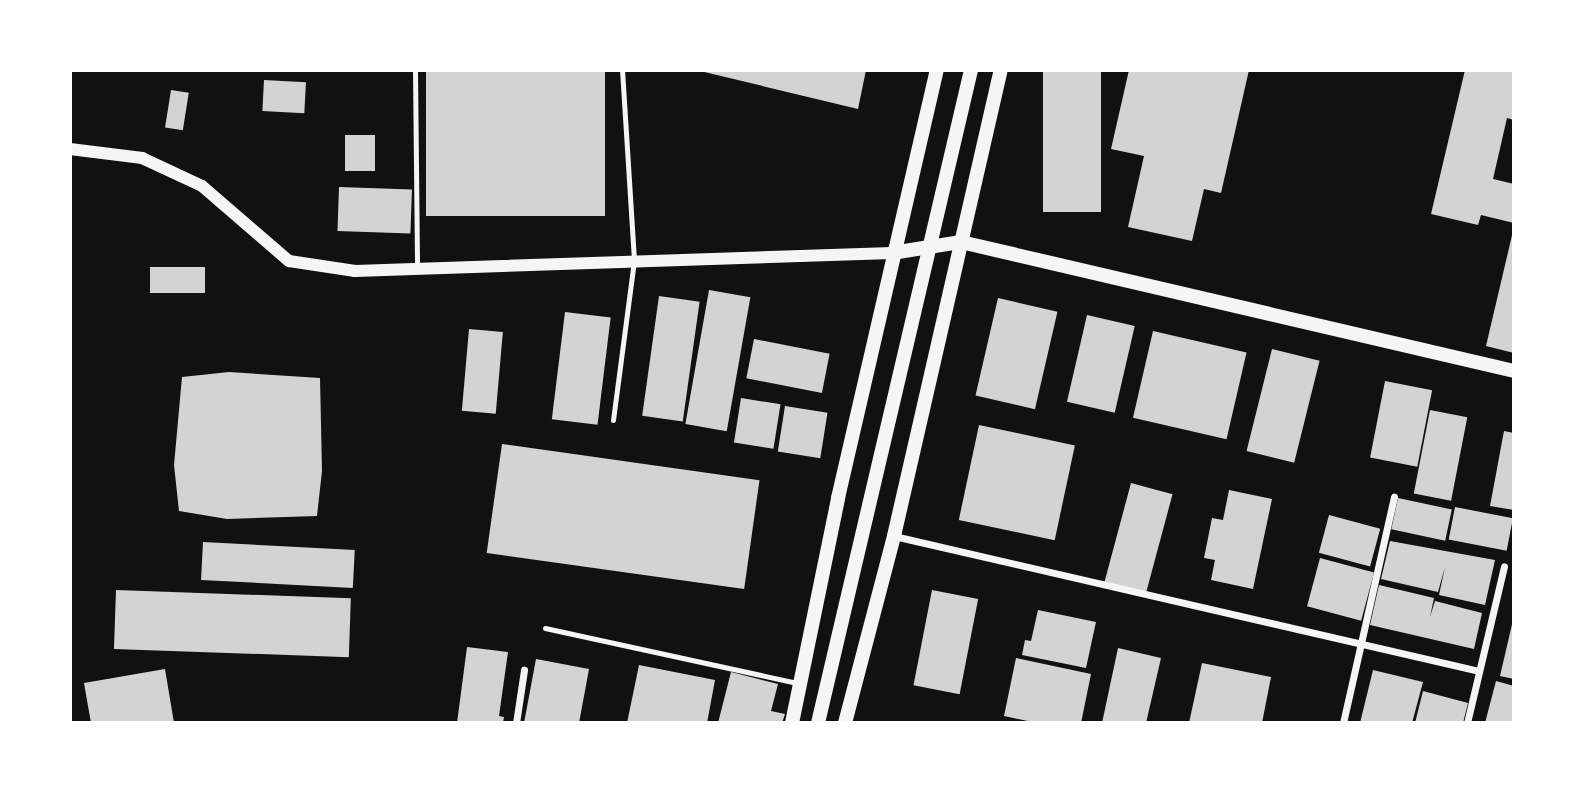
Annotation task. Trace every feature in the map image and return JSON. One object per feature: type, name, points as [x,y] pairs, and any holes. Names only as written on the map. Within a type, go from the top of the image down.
[{"type":"main road","points":[[792,723],[892,253],[937,70]]},
{"type":"main road","points":[[818,723],[971,70]]},
{"type":"main road","points":[[845,723],[894,536],[1001,70]]},
{"type":"main road","points":[[892,253],[961,242],[1514,371]]},
{"type":"street","points":[[70,149],[142,158],[202,186],[289,261],[355,271],[892,253]]},
{"type":"street","points":[[1343,723],[1394,497]]},
{"type":"street","points":[[894,536],[1479,671]]},
{"type":"street","points":[[1467,723],[1504,566]]},
{"type":"street","points":[[516,723],[524,670]]},
{"type":"lane","points":[[415,70],[417,268]]},
{"type":"lane","points":[[613,419],[634,260],[621,70]]},
{"type":"lane","points":[[545,628],[800,683]]},
{"type":"building","points":[[426,70],[605,70],[605,216],[426,216]]},
{"type":"building","points":[[696,70],[866,70],[858,109]]},
{"type":"building","points":[[1043,70],[1101,70],[1101,212],[1043,212]]},
{"type":"building","points":[[1129,70],[1249,70],[1221,193],[1204,189],[1192,241],[1128,227],[1144,156],[1111,149]]},
{"type":"building","points":[[1465,70],[1514,70],[1514,120],[1507,118],[1493,179],[1514,184],[1514,223],[1481,215],[1478,225],[1431,214]]},
{"type":"building","points":[[264,80],[306,82],[304,113],[262,111]]},
{"type":"building","points":[[171,90],[189,93],[183,130],[165,128]]},
{"type":"building","points":[[345,135],[375,135],[375,171],[345,171]]},
{"type":"building","points":[[339,187],[412,190],[410,234],[337,231]]},
{"type":"building","points":[[1514,231],[1514,353],[1486,346]]},
{"type":"building","points":[[150,267],[205,267],[205,293],[150,293]]},
{"type":"building","points":[[709,290],[750,297],[727,431],[685,424]]},
{"type":"building","points":[[659,296],[700,302],[683,422],[642,416]]},
{"type":"building","points":[[998,298],[1057,312],[1035,409],[976,395]]},
{"type":"building","points":[[565,312],[611,318],[597,425],[552,419]]},
{"type":"building","points":[[1087,315],[1135,326],[1115,413],[1067,402]]},
{"type":"building","points":[[469,329],[503,332],[496,414],[462,411]]},
{"type":"building","points":[[1153,331],[1247,353],[1227,439],[1133,418]]},
{"type":"building","points":[[754,339],[830,354],[822,393],[746,378]]},
{"type":"building","points":[[1272,349],[1320,361],[1294,463],[1247,451]]},
{"type":"building","points":[[229,372],[320,378],[322,471],[317,516],[227,519],[179,511],[174,465],[182,377]]},
{"type":"building","points":[[1385,381],[1432,390],[1417,467],[1370,458]]},
{"type":"building","points":[[741,398],[781,404],[773,449],[734,442]]},
{"type":"building","points":[[785,406],[827,413],[820,458],[778,451]]},
{"type":"building","points":[[1430,410],[1467,417],[1451,501],[1414,493]]},
{"type":"building","points":[[979,425],[1075,445],[1055,540],[959,520]]},
{"type":"building","points":[[1504,431],[1514,433],[1514,510],[1490,506]]},
{"type":"building","points":[[502,444],[759,480],[744,589],[487,553]]},
{"type":"building","points":[[1131,483],[1173,494],[1146,594],[1104,582]]},
{"type":"building","points":[[1229,490],[1272,499],[1253,589],[1211,580],[1215,560],[1204,558],[1212,518],[1223,520]]},
{"type":"building","points":[[1398,498],[1452,509],[1445,541],[1391,529]]},
{"type":"building","points":[[1455,507],[1513,518],[1507,551],[1449,539]]},
{"type":"building","points":[[1329,515],[1380,529],[1370,566],[1319,553]]},
{"type":"building","points":[[1390,541],[1495,560],[1485,605],[1439,595],[1445,567],[1438,592],[1381,579]]},
{"type":"building","points":[[203,542],[355,550],[353,588],[201,580]]},
{"type":"building","points":[[1320,558],[1374,572],[1361,621],[1307,606]]},
{"type":"building","points":[[1379,585],[1434,598],[1430,617],[1435,601],[1482,613],[1474,649],[1370,625]]},
{"type":"building","points":[[116,590],[351,598],[349,657],[114,649]]},
{"type":"building","points":[[932,590],[978,599],[960,694],[913,685]]},
{"type":"building","points":[[1038,610],[1096,622],[1086,668],[1022,655],[1025,640],[1031,641]]},
{"type":"building","points":[[1514,620],[1514,679],[1500,676]]},
{"type":"building","points":[[467,647],[508,652],[499,716],[504,717],[503,723],[457,723]]},
{"type":"building","points":[[1118,648],[1161,658],[1146,723],[1102,723]]},
{"type":"building","points":[[1016,658],[1091,674],[1081,723],[1037,723],[1004,716]]},
{"type":"building","points":[[536,659],[589,669],[579,723],[524,723]]},
{"type":"building","points":[[1202,663],[1271,677],[1262,723],[1189,723]]},
{"type":"building","points":[[639,665],[715,680],[707,723],[627,723]]},
{"type":"building","points":[[165,669],[174,723],[91,723],[84,683]]},
{"type":"building","points":[[1373,670],[1423,682],[1412,723],[1360,723]]},
{"type":"building","points":[[731,672],[778,684],[771,711],[785,714],[782,723],[718,723]]},
{"type":"building","points":[[1496,681],[1514,686],[1514,723],[1485,723]]},
{"type":"building","points":[[1423,691],[1468,703],[1463,723],[1415,723]]}]
